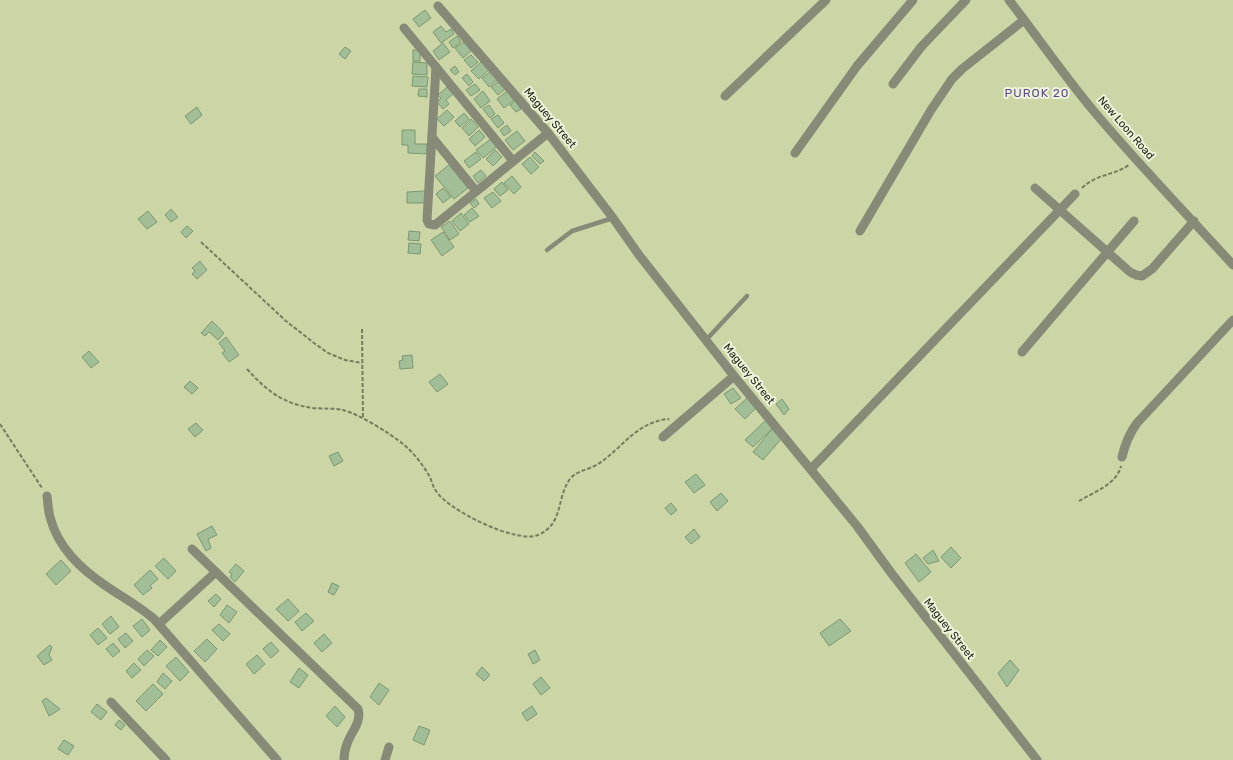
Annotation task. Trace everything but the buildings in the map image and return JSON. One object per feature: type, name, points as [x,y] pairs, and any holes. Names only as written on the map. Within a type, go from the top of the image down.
[{"type":"street","points":[[725,96],[826,0]]},
{"type":"street","points":[[794,153],[857,66],[913,0]]},
{"type":"street","points":[[893,84],[921,47],[966,0]]},
{"type":"street","name":"New Loon Road","points":[[1009,0],[1069,80],[1137,160],[1233,265]]},
{"type":"street","name":"Maguey Street","points":[[438,6],[548,133],[639,254],[734,376],[857,526],[892,574],[1037,760]]},
{"type":"street","points":[[860,231],[931,110],[952,80],[962,69],[1024,20]]},
{"type":"street","points":[[404,28],[513,161]]},
{"type":"street","points":[[436,67],[428,222],[431,225],[435,225],[548,133]]},
{"type":"street","points":[[432,137],[476,192]]},
{"type":"street","points":[[1034,188],[1130,272],[1136,275],[1142,276],[1152,269],[1194,222]]},
{"type":"street","points":[[811,469],[1075,194]]},
{"type":"street","points":[[1022,352],[1134,221]]},
{"type":"street","points":[[1122,457],[1124,445],[1129,434],[1137,423],[1233,320]]},
{"type":"street","points":[[663,438],[734,376]]},
{"type":"street","points":[[47,496],[53,527],[59,541],[68,554],[86,572],[107,587],[142,608],[159,624],[278,760]]},
{"type":"street","points":[[192,549],[358,709],[359,719],[347,744],[344,760]]},
{"type":"street","points":[[159,624],[216,572]]},
{"type":"street","points":[[111,702],[166,760]]},
{"type":"street","points":[[385,760],[390,747]]},
{"type":"lane","points":[[547,250],[572,232],[613,218]]},
{"type":"lane","points":[[706,340],[747,296]]},
{"type":"path","points":[[1075,194],[1091,180],[1120,171],[1137,160]]},
{"type":"path","points":[[201,242],[286,321],[314,343],[328,353],[345,360],[362,362]]},
{"type":"path","points":[[362,329],[363,420]]},
{"type":"path","points":[[247,369],[274,395],[288,402],[312,408],[343,410],[354,414],[385,431],[404,445],[417,458],[430,478],[436,491],[443,499],[485,525],[508,533],[527,536],[537,535],[552,525],[558,515],[565,487],[570,478],[581,470],[594,467],[606,459],[646,424],[658,420],[668,419],[677,426]]},
{"type":"path","points":[[0,424],[47,496]]},
{"type":"path","points":[[1079,501],[1106,486],[1117,476],[1120,470],[1122,457]]},
{"type":"district","name":"PUROK 20","points":[[1037,93]]}]
